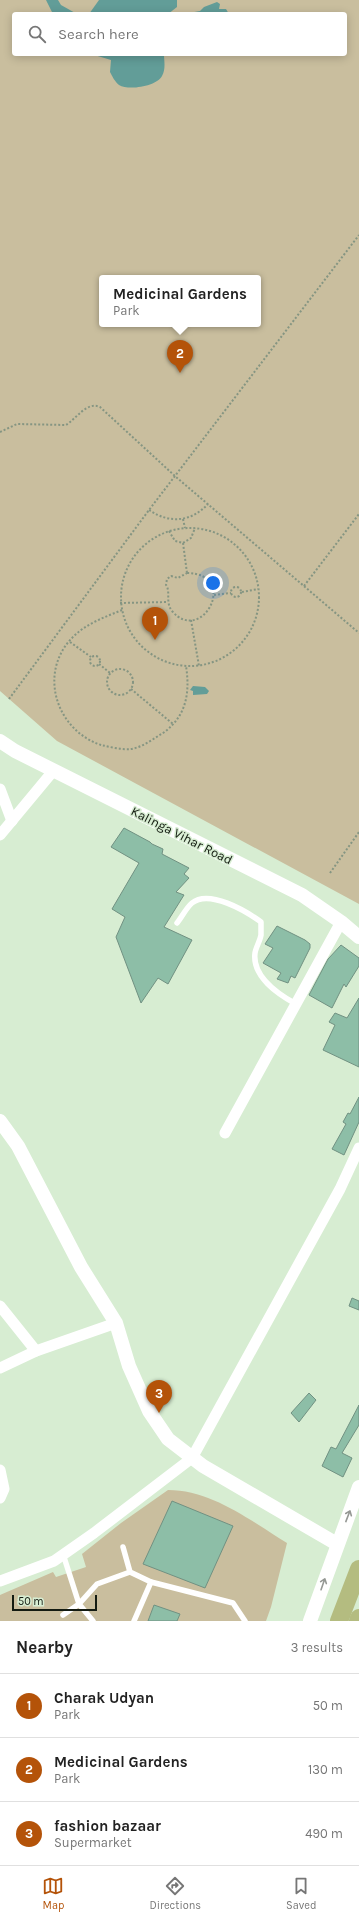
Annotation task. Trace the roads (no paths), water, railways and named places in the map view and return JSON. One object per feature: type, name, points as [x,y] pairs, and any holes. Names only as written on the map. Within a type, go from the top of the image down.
[{"type":"highway","points":[[339,1621],[359,1569]]},
{"type":"street","name":"Kalinga Vihar Road","points":[[0,740],[15,751],[302,895],[341,922],[359,937]]},
{"type":"street","points":[[0,835],[54,770]]},
{"type":"street","points":[[0,789],[12,821]]},
{"type":"street","points":[[225,1133],[341,922]]},
{"type":"street","points":[[0,1121],[18,1146],[81,1267],[116,1323],[129,1366],[149,1411],[168,1439],[203,1466],[337,1544]]},
{"type":"street","points":[[0,1581],[54,1560],[64,1554],[94,1534],[192,1458],[340,1189],[359,1148]]},
{"type":"street","points":[[0,1306],[36,1351]]},
{"type":"street","points":[[0,1368],[36,1351],[116,1323]]},
{"type":"street","points":[[0,1470],[4,1489],[0,1498]]},
{"type":"street","points":[[310,1621],[359,1487]]},
{"type":"lane","points":[[177,923],[192,903],[203,898],[214,898],[252,915],[260,922],[260,936],[255,951],[255,960],[258,971],[282,996],[296,1004]]},
{"type":"lane","points":[[123,1547],[130,1572]]},
{"type":"lane","points":[[64,1554],[79,1604],[93,1621]]},
{"type":"lane","points":[[63,1615],[79,1604],[97,1584],[130,1572],[151,1582],[233,1603],[245,1621]]},
{"type":"lane","points":[[134,1621],[151,1582]]},
{"type":"water","points":[[46,0],[58,0],[61,5],[73,12],[52,12]]},
{"type":"water","points":[[99,0],[177,0],[177,7],[171,12],[90,12]]},
{"type":"water","points":[[217,2],[220,4],[219,9],[226,9],[228,12],[194,12],[200,11],[204,7]]},
{"type":"water","points":[[98,56],[164,56],[164,71],[159,80],[149,85],[129,88],[124,87],[116,82],[110,72],[111,60]]},
{"type":"water","points":[[193,686],[205,687],[209,691],[207,694],[193,695],[193,691],[190,690]]},
{"type":"place","name":"Medicinal Gardens","points":[[180,373]]},
{"type":"place","name":"Charak Udyan","points":[[155,640]]},
{"type":"place","name":"fashion bazaar","points":[[159,1413]]}]
